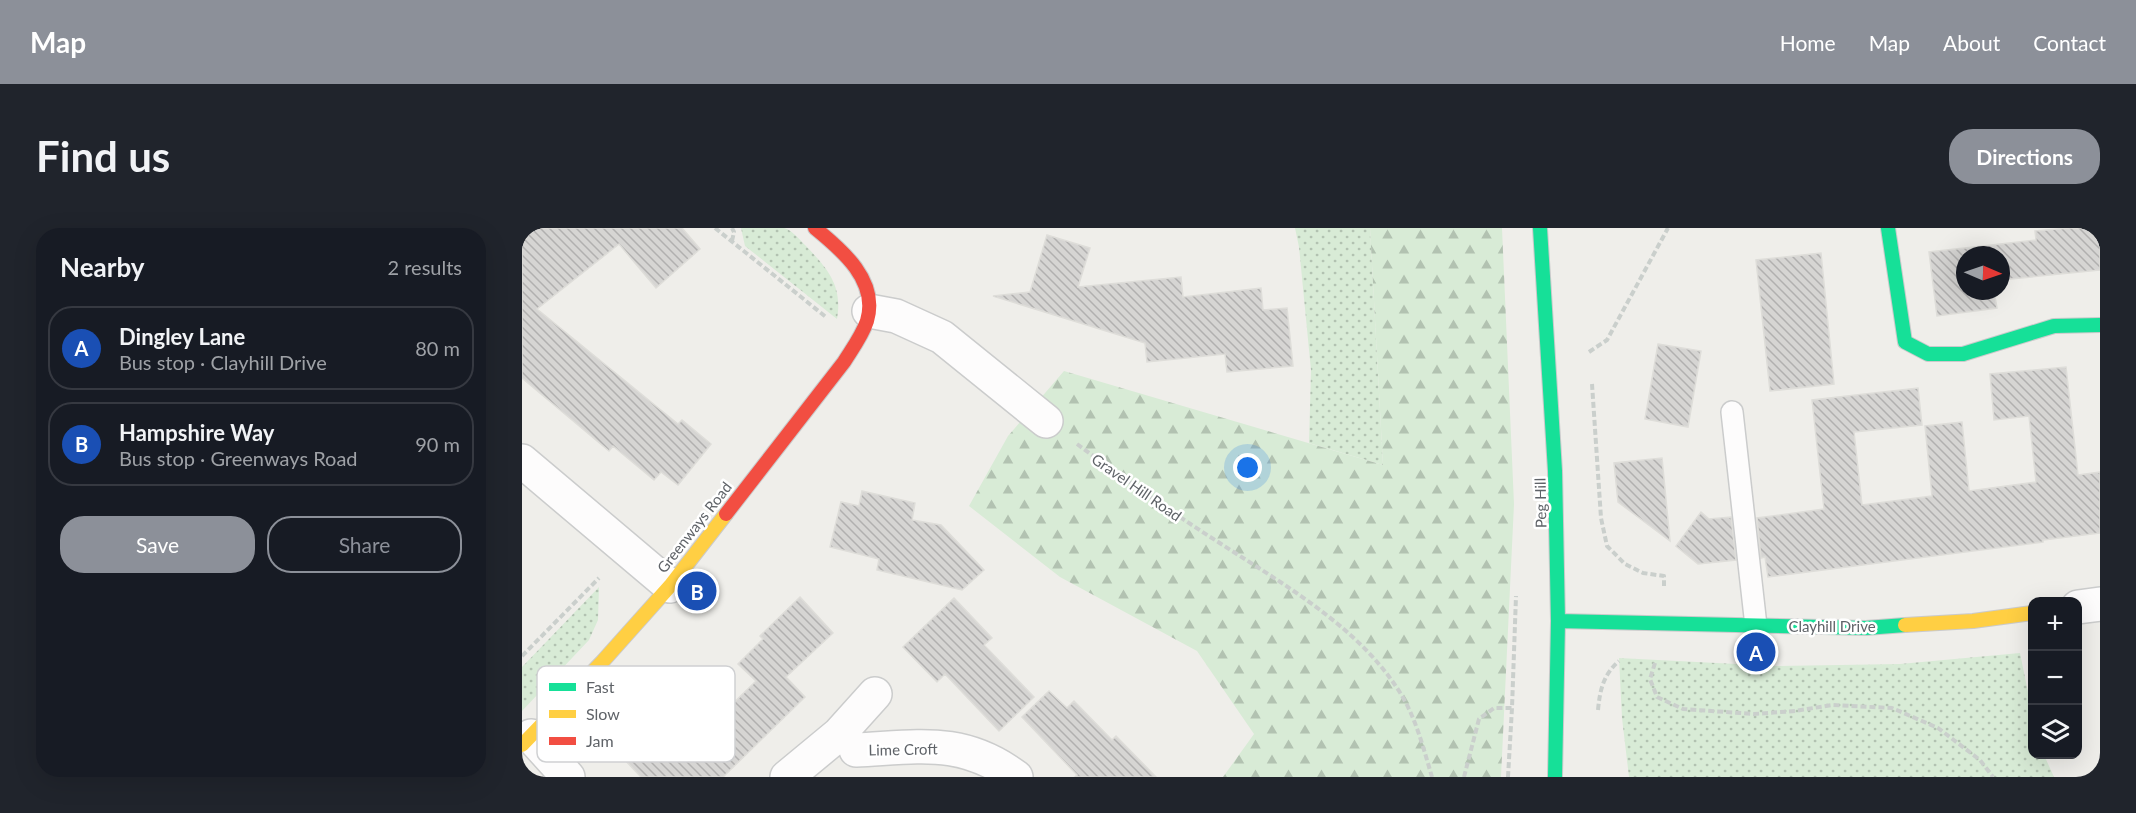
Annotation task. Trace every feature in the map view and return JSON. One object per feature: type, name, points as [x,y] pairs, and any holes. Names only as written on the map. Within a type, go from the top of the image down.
[{"type":"street","points":[[815,228],[840,249],[858,271],[867,291],[869,311],[896,316],[942,337],[1046,421]]},
{"type":"street","name":"Peg Hill","points":[[1540,228],[1556,471],[1558,621],[1555,777]]},
{"type":"street","points":[[1888,228],[1905,342],[1928,354],[1963,354],[2054,326],[2100,325]]},
{"type":"street","name":"Greenways Road","points":[[598,666],[670,586],[844,362],[856,342],[869,311]]},
{"type":"street","points":[[522,460],[670,586]]},
{"type":"street","points":[[2082,606],[2100,604]]},
{"type":"street","name":"Clayhill Drive","points":[[1558,621],[1866,628],[1973,621],[2028,614]]},
{"type":"street","points":[[787,777],[855,750],[875,694]]},
{"type":"street","name":"Lime Croft","points":[[855,750],[937,746],[971,752],[988,759],[1016,777]]},
{"type":"street","points":[[551,762],[568,777]]},
{"type":"lane","points":[[1732,412],[1756,626]]},
{"type":"path","points":[[715,228],[856,342]]},
{"type":"path","points":[[732,228],[734,232],[732,242]]},
{"type":"path","points":[[1590,363],[1589,351],[1607,340],[1668,228]]},
{"type":"path","points":[[1591,375],[1597,469]]},
{"type":"path","name":"Gravel Hill Road","points":[[1046,421],[1145,494],[1279,582],[1339,626],[1374,658],[1398,690],[1418,732],[1432,777]]},
{"type":"path","points":[[522,656],[627,549]]},
{"type":"path","points":[[1657,658],[1650,680],[1657,697],[1683,709],[1754,714],[1832,705],[1892,708],[1938,728],[1980,760],[1993,777]]},
{"type":"path","points":[[1464,777],[1479,720],[1494,708],[1512,708],[1508,777]]},
{"type":"green space","points":[[741,228],[784,228],[796,235],[832,278],[838,296],[837,319],[745,246]]},
{"type":"green space","points":[[1295,228],[1370,228],[1383,465],[1309,443],[1311,370],[1299,247]]},
{"type":"green space","points":[[1370,228],[1502,228],[1514,504],[1501,777],[1223,777],[1254,734],[1197,651],[1060,577],[969,506],[1008,436],[1064,371],[1383,465]]},
{"type":"green space","points":[[599,587],[598,620],[589,640],[564,666],[537,666],[537,695],[522,711],[522,667]]},
{"type":"green space","points":[[2020,653],[2028,692],[2028,759],[2046,759],[2054,777],[1629,777],[1622,718],[1619,658],[1775,666],[1900,664]]},
{"type":"building","points":[[522,228],[682,228],[700,249],[656,288],[619,244],[537,309],[678,424],[682,420],[711,444],[678,485],[661,472],[654,480],[613,446],[609,451],[522,378]]},
{"type":"building","points":[[2100,228],[2100,270],[2010,279],[2010,246],[1982,246],[2036,240],[2035,231]]},
{"type":"building","points":[[1047,235],[1090,248],[1078,287],[1181,277],[1183,297],[1261,288],[1263,310],[1287,308],[1293,366],[1227,372],[1225,354],[1147,362],[1145,343],[993,296],[1030,292]]},
{"type":"building","points":[[1956,249],[1956,300],[1996,300],[1997,308],[1937,316],[1929,252]]},
{"type":"building","points":[[1821,253],[1834,384],[1770,391],[1756,260]]},
{"type":"building","points":[[1658,344],[1701,351],[1688,427],[1645,419]]},
{"type":"building","points":[[2066,367],[2078,475],[2100,472],[2100,533],[1768,577],[1765,557],[1761,558],[1757,518],[1824,509],[1812,400],[1918,388],[1922,425],[1854,432],[1862,505],[1932,496],[1925,426],[1962,422],[1969,491],[2036,482],[2029,416],[1994,420],[1990,374]]},
{"type":"building","points":[[1662,458],[1670,541],[1618,502],[1614,463]]},
{"type":"building","points":[[862,491],[915,503],[912,520],[941,525],[984,570],[962,590],[877,570],[879,559],[830,547],[841,502],[859,506]]},
{"type":"building","points":[[1701,512],[1709,519],[1731,517],[1736,560],[1698,564],[1676,546]]},
{"type":"building","points":[[800,597],[833,633],[786,677],[805,697],[723,777],[641,777],[627,762],[735,762],[735,701],[756,681],[738,664],[763,639],[760,636]]},
{"type":"building","points":[[954,598],[992,638],[984,645],[1034,697],[999,731],[945,674],[937,682],[903,647]]},
{"type":"building","points":[[1049,691],[1067,708],[1074,701],[1112,740],[1116,736],[1156,777],[1075,777],[1077,775],[1022,717]]},
{"type":"traffic: fast","points":[[1540,228],[1555,471],[1558,621],[1555,777]]},
{"type":"traffic: fast","points":[[1888,228],[1905,342],[1928,354],[1963,354],[2054,326],[2100,325]]},
{"type":"traffic: fast","points":[[1558,621],[1866,628],[1905,625]]},
{"type":"traffic: slow","points":[[598,666],[670,586],[726,514]]},
{"type":"traffic: slow","points":[[1905,625],[1973,621],[2028,614]]},
{"type":"traffic: slow","points":[[522,745],[537,729]]},
{"type":"traffic: jam","points":[[726,514],[844,362],[867,321],[868,293],[863,280],[856,268],[836,246],[815,228]]},
{"type":"place","name":"Hampshire Way","points":[[697,591]]},
{"type":"place","name":"Dingley Lane","points":[[1756,652]]}]
